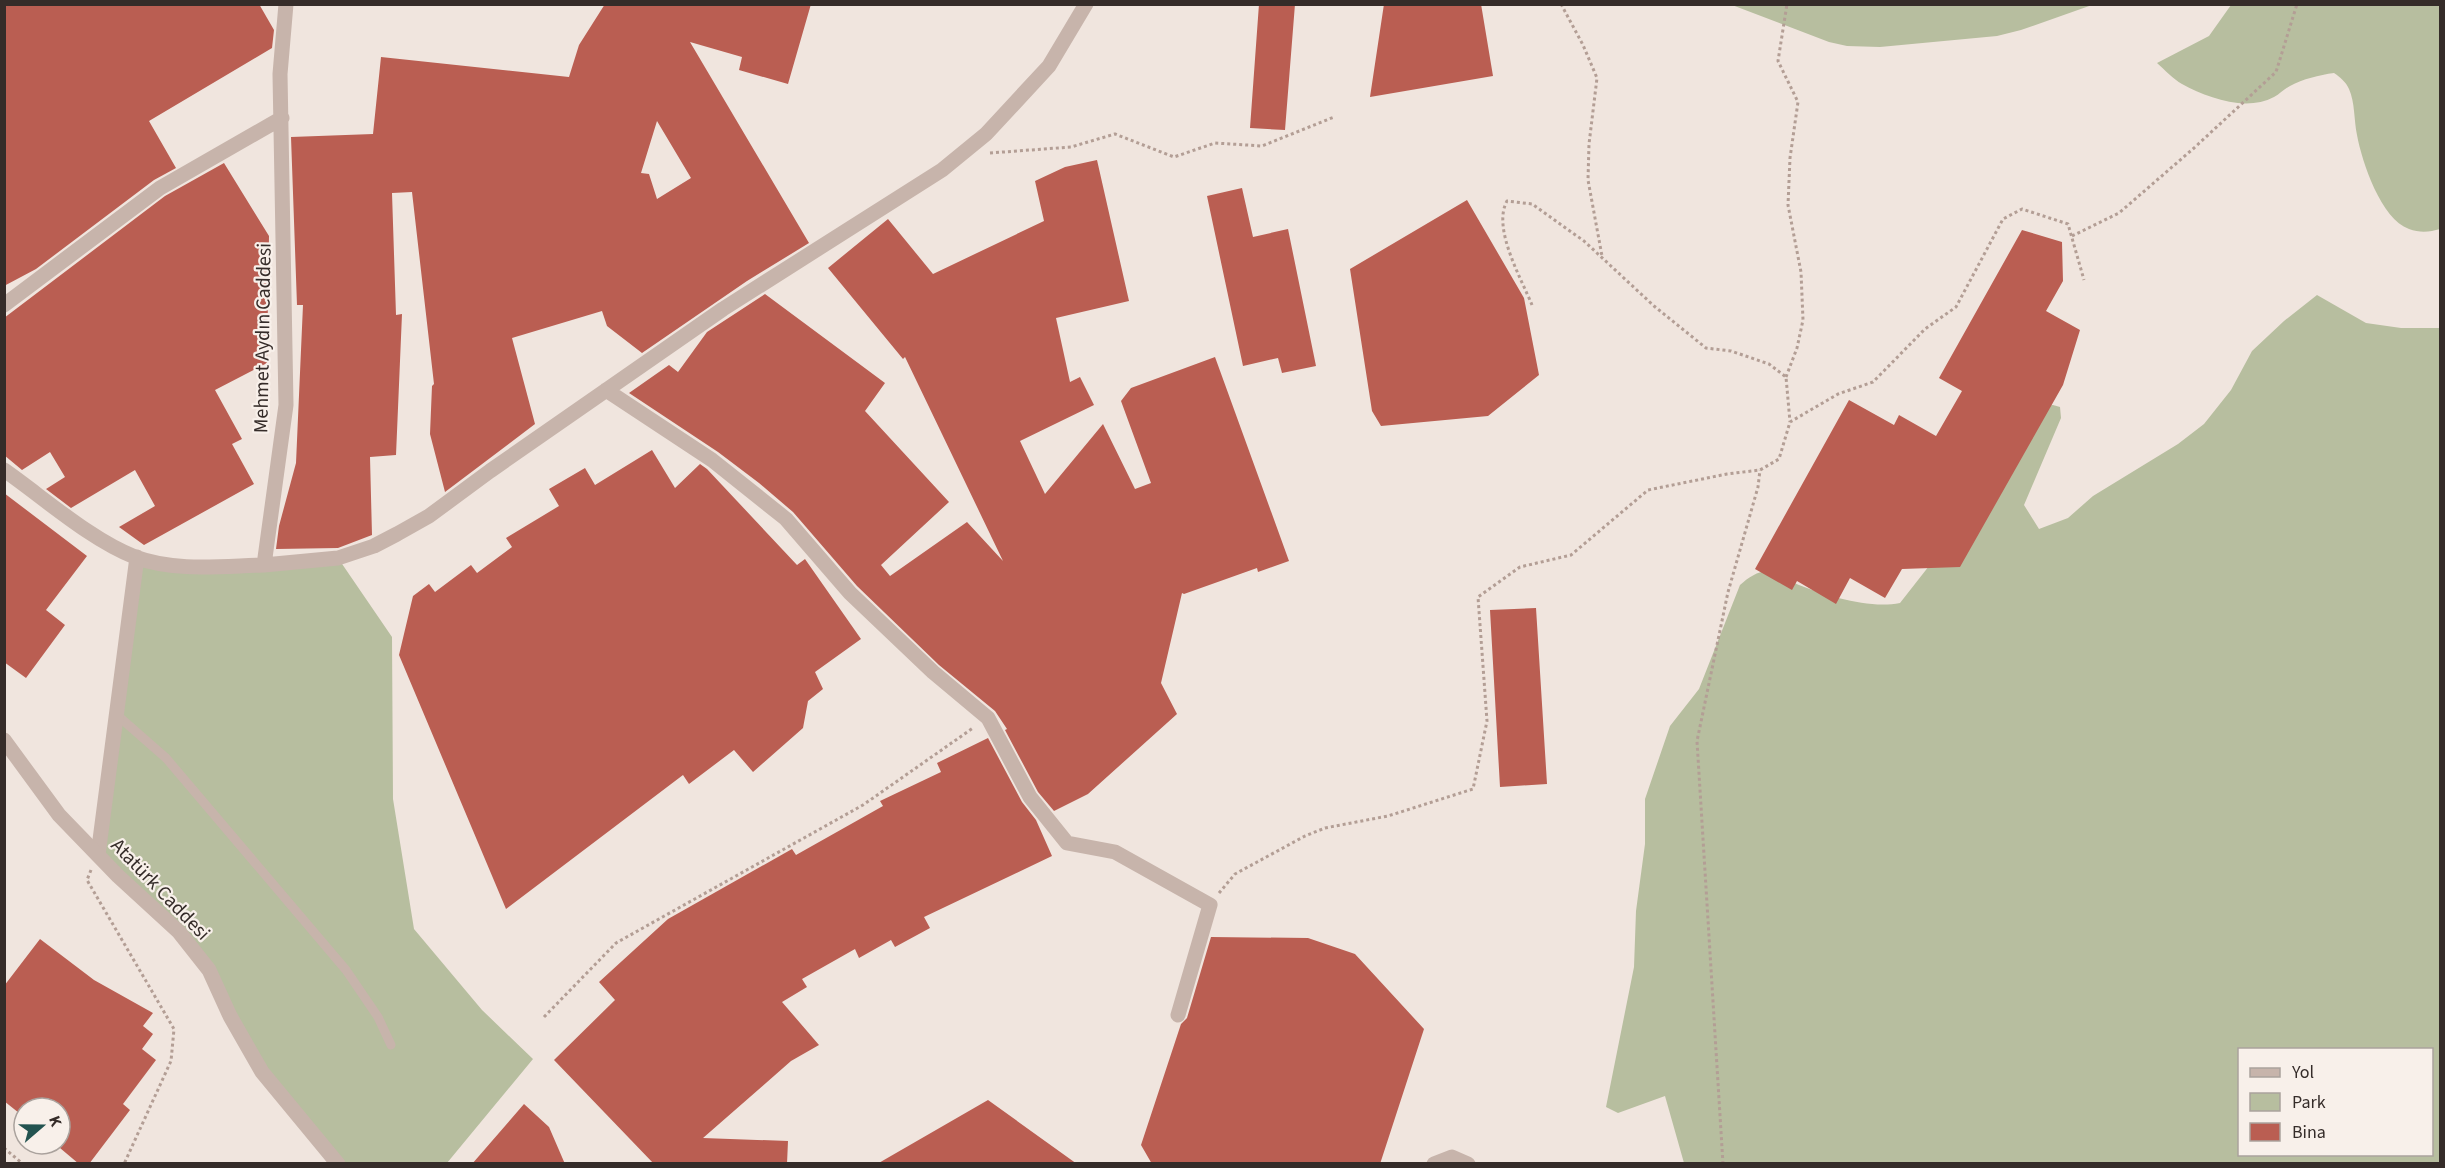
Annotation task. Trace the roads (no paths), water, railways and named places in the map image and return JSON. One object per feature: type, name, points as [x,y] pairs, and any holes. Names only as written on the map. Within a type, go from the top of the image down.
[{"type":"street","name":"Mehmet Aydın Caddesi","points":[[264,565],[286,405],[280,74],[286,4]]},
{"type":"street","points":[[4,470],[107,544],[137,557],[187,567],[264,565],[338,558],[374,546],[429,516],[723,309],[942,170],[986,134],[1049,66],[1086,4]]},
{"type":"street","points":[[4,305],[160,188],[282,118]]},
{"type":"street","points":[[606,390],[712,460],[786,519],[850,593],[933,672],[987,718],[1030,797],[1067,843],[1115,852],[1210,905],[1179,1015]]},
{"type":"street","points":[[98,855],[137,557]]},
{"type":"street","name":"Atatürk Caddesi","points":[[4,740],[59,815],[179,932],[209,970],[230,1016],[262,1072],[338,1164]]},
{"type":"street","points":[[1434,1164],[1452,1157],[1468,1164]]},
{"type":"lane","points":[[117,715],[166,759],[345,970],[378,1017],[390,1045]]}]
